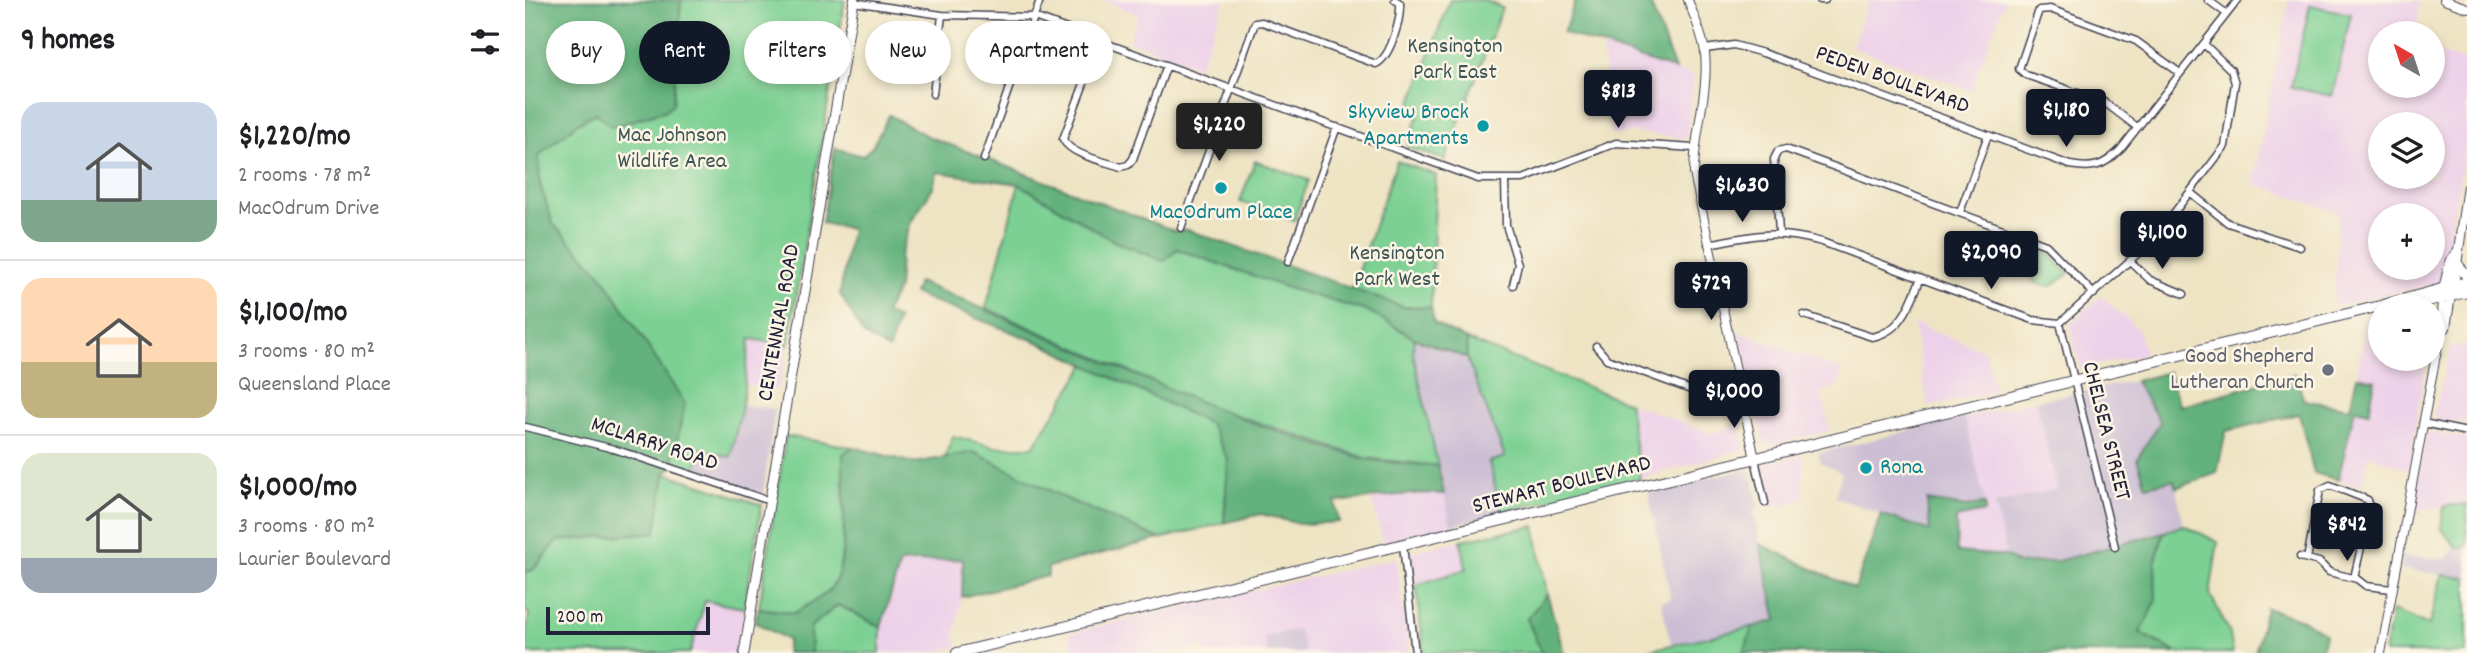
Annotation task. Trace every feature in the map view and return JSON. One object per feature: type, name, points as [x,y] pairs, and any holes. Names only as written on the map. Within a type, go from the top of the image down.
[{"type":"main road","name":"CENTENNIAL ROAD","points":[[744,653],[854,1]]},
{"type":"main road","points":[[2467,189],[2456,254],[2458,265],[2467,276]]},
{"type":"main road","points":[[2448,291],[2450,261],[2456,254]]},
{"type":"main road","points":[[2448,291],[2458,265]]},
{"type":"main road","name":"STEWART BOULEVARD","points":[[2448,291],[2467,282]]},
{"type":"main road","name":"STEWART BOULEVARD","points":[[2422,294],[2467,292]]},
{"type":"main road","name":"STEWART BOULEVARD","points":[[957,653],[2368,309]]},
{"type":"street","points":[[984,159],[1040,0]]},
{"type":"street","points":[[1181,228],[1255,23],[1262,22],[1380,62],[1398,23],[1400,3],[1395,0]]},
{"type":"street","points":[[1688,0],[1705,50],[1706,75],[1694,148],[1694,173],[1765,503]]},
{"type":"street","points":[[2209,0],[2227,14]]},
{"type":"street","name":"PEDEN BOULEVARD","points":[[1705,50],[1734,45],[1763,53],[2070,165],[2092,169],[2109,161],[2238,0]]},
{"type":"street","points":[[2444,0],[2467,8]]},
{"type":"street","points":[[854,1],[942,15],[1034,17],[1045,21]]},
{"type":"street","points":[[2137,127],[2104,102],[2026,75],[2019,69],[2039,10],[2050,9],[2136,41],[2180,73]]},
{"type":"street","points":[[933,94],[942,15]]},
{"type":"street","points":[[1708,244],[1779,232],[1822,242],[2033,320],[2060,323],[2154,239],[2225,146],[2235,83],[2231,70],[2204,44]]},
{"type":"street","points":[[1113,46],[1478,179],[1505,181],[1547,172],[1575,157],[1616,144],[1694,148]]},
{"type":"street","points":[[1084,84],[1063,139],[1066,146],[1121,167],[1128,165],[1133,159],[1167,65]]},
{"type":"street","points":[[1288,262],[1337,127]]},
{"type":"street","points":[[1960,212],[1988,135]]},
{"type":"street","points":[[1779,232],[1774,159],[1778,151],[1786,149],[2046,245],[2094,294]]},
{"type":"street","points":[[1505,181],[1506,225],[1518,264],[1513,285]]},
{"type":"street","points":[[2190,193],[2228,223],[2300,247]]},
{"type":"street","points":[[2131,262],[2150,280],[2184,294]]},
{"type":"street","points":[[1804,315],[1872,337],[1882,335],[1905,317],[1920,280]]},
{"type":"street","points":[[2381,653],[2448,291]]},
{"type":"street","name":"CHELSEA STREET","points":[[2060,323],[2115,547]]},
{"type":"street","points":[[1595,346],[1607,359],[1710,397],[1742,394]]},
{"type":"street","points":[[2423,423],[2467,432]]},
{"type":"street","name":"MCLARRY ROAD","points":[[526,427],[614,449],[770,501]]},
{"type":"street","points":[[2354,578],[2370,508],[2368,500],[2330,485],[2320,490],[2304,558],[2319,562],[2329,572],[2354,578],[2366,586],[2392,589]]},
{"type":"street","points":[[1403,545],[1415,653]]},
{"type":"shaded area","points":[[1101,0],[1225,0],[1199,67],[1129,41],[1138,14]]},
{"type":"shaded area","points":[[1869,0],[2005,0],[1971,91],[1852,47]]},
{"type":"shaded area","points":[[2289,0],[2420,1],[2418,21],[2368,21],[2368,98],[2445,98],[2445,55],[2467,61],[2467,140],[2445,256],[2445,203],[2368,203],[2368,280],[2440,282],[2389,294],[2368,294],[2368,299],[2334,307],[2339,213],[2253,183]]},
{"type":"shaded area","points":[[1602,47],[1694,76],[1686,139],[1634,132],[1611,135]]},
{"type":"shaded area","points":[[2101,296],[2139,330],[2145,354],[2080,369],[2070,324]]},
{"type":"shaded area","points":[[2368,318],[2368,371],[2424,371],[2409,470],[2369,455],[2361,487],[2338,480],[2355,408],[2369,411],[2375,381],[2357,376],[2365,319]]},
{"type":"shaded area","points":[[1913,323],[1985,351],[1995,391],[1928,407]]},
{"type":"shaded area","points":[[1738,331],[1843,371],[1837,387],[1821,392],[1830,431],[1771,445],[1764,442]]},
{"type":"shaded area","points":[[1414,338],[1467,358],[1505,457],[1489,462],[1501,512],[1451,526],[1413,353]]},
{"type":"shaded area","points":[[750,339],[788,345],[778,390],[744,384]]},
{"type":"shaded area","points":[[2467,344],[2467,423],[2437,420],[2434,413],[2451,347]]},
{"type":"shaded area","points":[[2135,381],[2160,422],[2151,439],[2146,485],[2174,479],[2184,525],[2058,561],[2019,564],[2006,556],[1995,504],[2058,489],[2035,401]]},
{"type":"shaded area","points":[[2035,401],[2058,489],[1995,504],[2006,556],[1957,552],[1956,518],[1985,512],[1965,417]]},
{"type":"shaded area","points":[[1629,403],[1711,433],[1739,424],[1745,449],[1640,479]]},
{"type":"shaded area","points":[[742,406],[775,409],[763,494],[695,471],[701,448],[730,457]]},
{"type":"shaded area","points":[[1965,417],[1985,504],[1966,507],[1928,501],[1931,532],[1835,497],[1842,473],[1820,462],[1819,453]]},
{"type":"shaded area","points":[[2427,432],[2467,438],[2467,504],[2412,511]]},
{"type":"shaded area","points":[[1803,455],[1803,499],[1775,507],[1763,464]]},
{"type":"shaded area","points":[[1747,469],[1751,471],[1759,509],[1753,511],[1777,621],[1672,647],[1661,602],[1671,599],[1648,492]]},
{"type":"shaded area","points":[[1412,491],[1444,494],[1451,526],[1383,543],[1372,500]]},
{"type":"shaded area","points":[[1461,540],[1466,569],[1416,585],[1411,552]]},
{"type":"shaded area","points":[[2467,546],[2467,578],[2401,569],[2403,557],[2446,559],[2456,547]]},
{"type":"shaded area","points":[[1396,558],[1410,653],[1305,653],[1299,630],[1265,637],[1268,653],[1206,653],[1204,646],[1173,653],[1074,653],[1069,633]]},
{"type":"shaded area","points":[[964,559],[962,597],[955,633],[958,647],[926,653],[880,653],[881,627],[900,563]]},
{"type":"shaded area","points":[[705,600],[744,608],[736,653],[690,653]]},
{"type":"shaded area","points":[[1299,629],[1305,653],[1268,653],[1264,637]]},
{"type":"green space","name":"Mac Johnson Wildlife Area","points":[[525,0],[845,0],[842,21],[744,21],[744,84],[831,84],[788,345],[750,339],[742,406],[730,457],[701,448],[695,471],[525,426]]},
{"type":"green space","points":[[525,0],[681,0],[679,21],[639,21],[639,84],[675,84],[673,104],[666,110],[612,127],[596,113],[578,123],[539,155],[540,184],[553,224],[602,275],[685,404],[671,468],[665,473],[656,532],[557,541],[533,570],[525,572]]},
{"type":"green space","name":"Kensington Park East","points":[[1450,0],[1484,0],[1502,8],[1445,160],[1407,147],[1418,116],[1408,112]]},
{"type":"green space","points":[[1576,0],[1649,0],[1675,70],[1563,33]]},
{"type":"green space","points":[[2310,5],[2351,14],[2332,96],[2291,87]]},
{"type":"green space","points":[[889,115],[927,136],[1175,231],[1188,230],[1403,307],[1431,307],[1434,323],[1467,340],[1467,358],[1414,338],[1370,312],[1291,289],[1177,249],[1164,261],[1116,242],[1019,184],[937,172],[933,187],[911,222],[900,256],[898,288],[885,313],[898,319],[889,350],[863,334],[840,294],[851,229],[822,223],[835,148],[862,156],[872,147]]},
{"type":"green space","points":[[1255,161],[1309,180],[1294,221],[1240,202]]},
{"type":"green space","name":"Kensington Park West","points":[[1397,161],[1436,175],[1431,307],[1403,307],[1351,291]]},
{"type":"green space","points":[[1019,184],[1116,242],[1164,261],[1177,249],[1291,289],[1370,312],[1414,338],[1413,353],[1438,466],[1366,458],[1205,405],[986,308]]},
{"type":"green space","points":[[2042,248],[2069,273],[2052,286],[2043,286],[2032,280]]},
{"type":"green space","points":[[918,282],[1249,421],[1363,458],[1438,466],[1444,494],[1403,494],[1335,502],[1339,522],[1300,524],[1261,514],[1224,523],[1228,460],[1210,424],[1040,343],[914,294]]},
{"type":"green space","points":[[1467,340],[1629,403],[1640,479],[1501,512],[1489,462],[1505,457],[1467,358]]},
{"type":"green space","points":[[1086,364],[1210,424],[1228,460],[1224,523],[1160,539],[1069,500],[945,457],[953,436],[995,447],[1033,447]]},
{"type":"green space","points":[[2168,372],[2180,406],[2295,374],[2304,400],[2350,408],[2357,376],[2375,380],[2369,412],[2355,409],[2338,480],[2314,473],[2299,414],[2226,431],[2217,473],[2176,488],[2173,480],[2146,486],[2137,459],[2160,422],[2135,381]]},
{"type":"green space","points":[[786,436],[853,447],[843,454],[844,524],[837,577],[828,592],[795,613],[759,608]]},
{"type":"green space","points":[[853,447],[914,463],[974,452],[1069,500],[1160,539],[1048,567],[1048,576],[962,597],[963,559],[900,563],[881,627],[838,605],[810,627],[811,653],[786,653],[788,640],[755,622],[759,608],[795,613],[831,588],[837,577],[843,543],[843,454]]},
{"type":"green space","points":[[665,473],[762,505],[744,608],[705,601],[690,653],[525,653],[529,613],[525,612],[525,572],[534,569],[557,541],[655,532]]},
{"type":"green space","points":[[1927,501],[1966,507],[1985,504],[1985,512],[1956,518],[1957,552],[2006,556],[2019,564],[2058,561],[2164,532],[2155,563],[2156,601],[2140,633],[2177,653],[1744,653],[1752,627],[1777,620],[1760,544],[1855,589],[1881,514],[1930,531]]},
{"type":"green space","points":[[2467,504],[2467,546],[2456,547],[2441,528],[2444,506]]},
{"type":"green space","points":[[2184,525],[2218,542],[2210,594],[2230,634],[2233,653],[2177,653],[2140,633],[2155,601],[2155,563],[2164,532]]},
{"type":"green space","points":[[1535,526],[1547,594],[1527,619],[1542,653],[1424,653],[1416,585],[1466,569],[1461,540]]},
{"type":"green space","points":[[2442,575],[2467,578],[2467,653],[2384,653],[2392,611],[2429,625]]},
{"type":"green space","points":[[1547,594],[1564,653],[1542,653],[1527,619]]},
{"type":"green space","points":[[838,605],[881,627],[880,653],[811,653],[810,627]]},
{"type":"green space","points":[[2266,608],[2303,620],[2325,634],[2321,653],[2255,653]]},
{"type":"green space","points":[[1752,627],[1744,653],[1645,653],[1645,651]]},
{"type":"place","name":"Skyview Brock Apartments","points":[[1483,126]]},
{"type":"place","name":"MacOdrum Place","points":[[1221,188]]},
{"type":"place","name":"Good Shepherd Lutheran Church","points":[[2328,370]]},
{"type":"place","name":"Rona","points":[[1866,468]]}]
